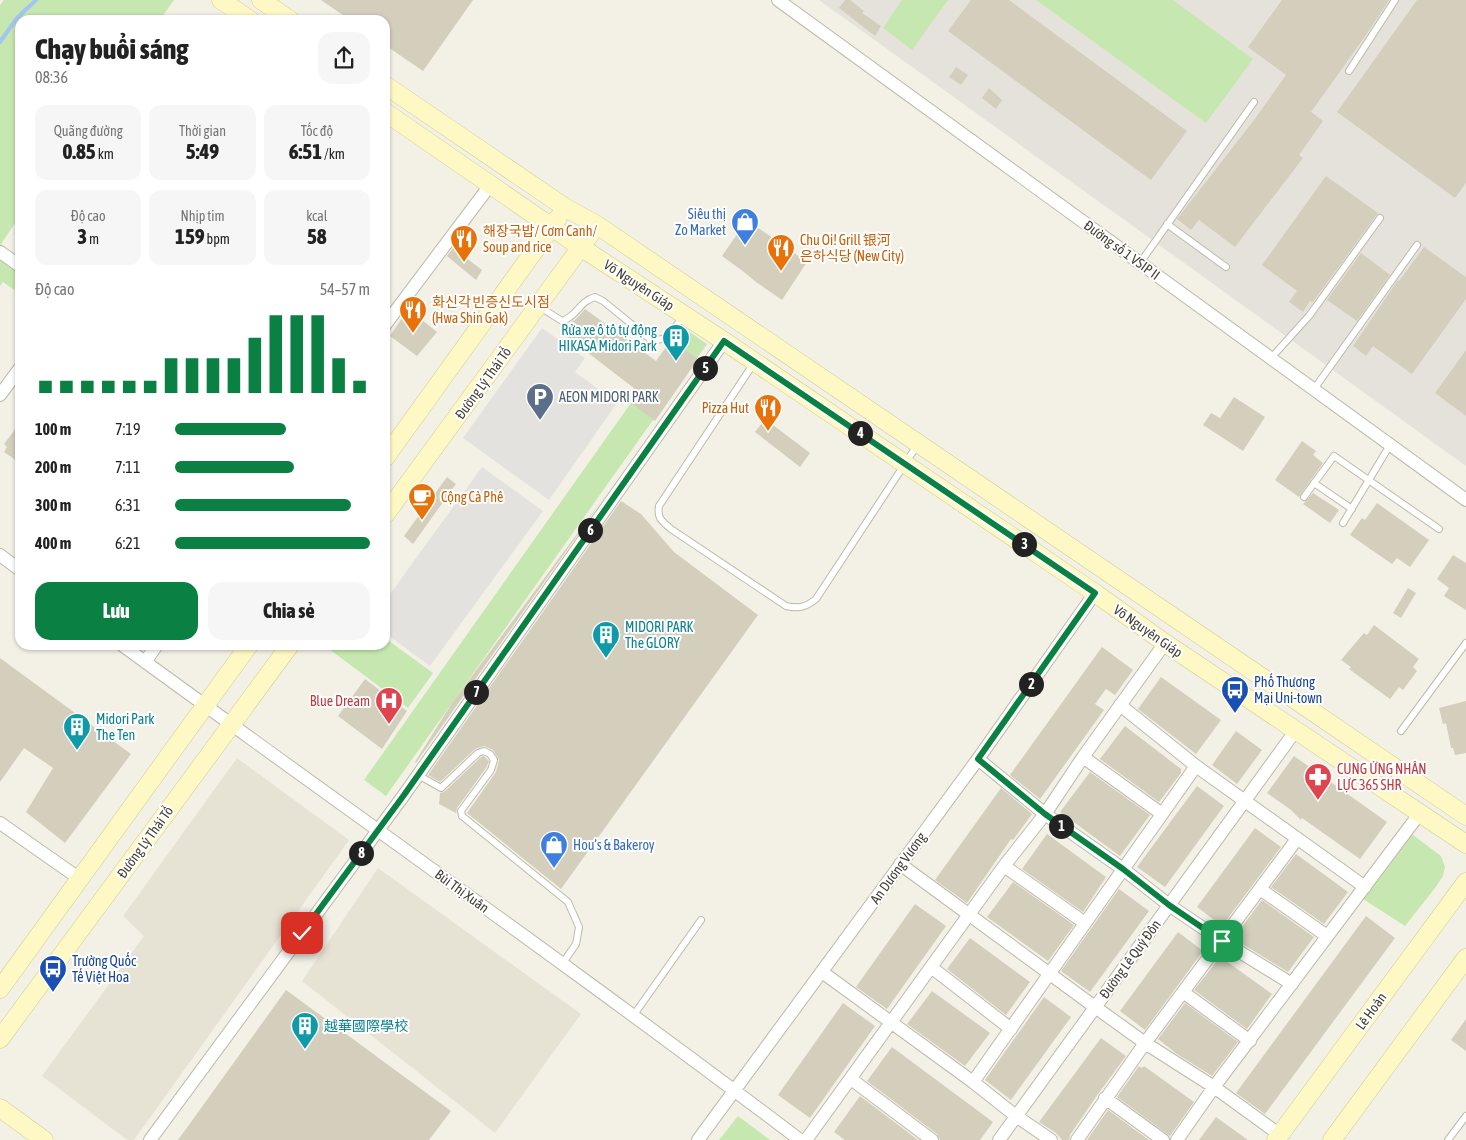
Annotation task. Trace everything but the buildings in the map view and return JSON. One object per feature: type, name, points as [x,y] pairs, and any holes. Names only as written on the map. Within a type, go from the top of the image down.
[{"type":"main road","points":[[220,0],[240,15]]},
{"type":"main road","points":[[261,0],[283,15]]},
{"type":"main road","name":"Võ Nguyên Giáp","points":[[390,88],[566,208],[597,225],[1466,816]]},
{"type":"main road","name":"Võ Nguyên Giáp","points":[[390,115],[582,248],[724,341],[1095,593],[1165,643],[1466,844]]},
{"type":"main road","points":[[390,451],[566,208]]},
{"type":"main road","name":"Đường Lý Thái Tổ","points":[[390,509],[597,225]]},
{"type":"main road","points":[[0,989],[245,650]]},
{"type":"main road","name":"Đường Lý Thái Tổ","points":[[0,1038],[286,650]]},
{"type":"main road","name":"Lê Hoàn","points":[[1278,1137],[1466,882]]},
{"type":"main road","points":[[1332,1140],[1466,958]]},
{"type":"main road","points":[[0,1108],[44,1140]]},
{"type":"street","name":"Đường số 1 VSIP II","points":[[778,0],[1466,500]]},
{"type":"street","points":[[390,318],[491,184]]},
{"type":"street","points":[[0,252],[15,262]]},
{"type":"street","points":[[150,1140],[418,775],[724,341]]},
{"type":"street","points":[[0,395],[15,375]]},
{"type":"street","points":[[0,555],[15,566]]},
{"type":"street","name":"An Dương Vương","points":[[698,1140],[978,759],[1095,593]]},
{"type":"street","points":[[806,1140],[1004,866],[1045,814],[1083,757],[1165,643]]},
{"type":"street","name":"Bùi Thị Xuân","points":[[129,650],[735,1090],[800,1140]]},
{"type":"street","points":[[145,662],[153,650]]},
{"type":"street","points":[[1120,705],[1196,766],[1365,887]]},
{"type":"street","name":"Đường Lê Quý Đôn","points":[[999,1140],[1296,730]]},
{"type":"street","points":[[1083,757],[1162,814]]},
{"type":"street","points":[[978,759],[1045,814],[1123,869],[1169,905],[1222,941],[1292,984]]},
{"type":"street","points":[[973,1082],[1196,766]]},
{"type":"street","points":[[1177,1140],[1214,1087],[1420,813]]},
{"type":"street","points":[[0,823],[80,879]]},
{"type":"street","points":[[1077,1140],[1145,1043],[1297,839]]},
{"type":"street","points":[[900,864],[1145,1043],[1214,1087],[1278,1137]]},
{"type":"street","points":[[1004,866],[1085,923]]},
{"type":"street","points":[[1260,889],[1327,936]]},
{"type":"street","points":[[931,967],[1010,1029]]},
{"type":"street","points":[[822,972],[1051,1140]]},
{"type":"street","points":[[1183,992],[1250,1041]]},
{"type":"street","points":[[851,1079],[932,1140]]},
{"type":"street","points":[[1106,1098],[1163,1140]]},
{"type":"lane","points":[[1349,71],[1396,0]]},
{"type":"lane","points":[[1140,263],[1254,102]]},
{"type":"lane","points":[[1271,358],[1309,316],[1380,218]]},
{"type":"lane","points":[[1167,224],[1226,267]]},
{"type":"lane","points":[[1314,389],[1416,245]]},
{"type":"lane","points":[[539,306],[562,321],[570,318],[586,300],[595,297],[604,301],[651,340],[659,341],[666,338],[684,315]]},
{"type":"lane","points":[[755,362],[658,506],[658,514],[662,521],[671,529],[786,606],[798,609],[816,599],[918,444]]},
{"type":"lane","points":[[1343,523],[1390,445]]},
{"type":"lane","points":[[1304,497],[1334,456],[1439,529]]},
{"type":"lane","points":[[1314,483],[1352,509]]},
{"type":"lane","points":[[1401,731],[1466,643]]},
{"type":"lane","points":[[418,775],[441,788],[478,753],[484,751],[490,754],[494,760],[491,770],[460,811],[462,816],[568,902],[579,927],[576,944],[562,964]]},
{"type":"lane","points":[[633,1016],[702,920]]},
{"type":"lane","points":[[1448,1140],[1465,1120]]},
{"type":"shaded area","points":[[819,0],[1466,0],[1466,466]]},
{"type":"shaded area","name":"AEON MIDORI PARK","points":[[542,328],[585,358],[575,372],[617,403],[549,500],[463,438]]},
{"type":"shaded area","points":[[482,467],[543,511],[430,666],[390,637],[390,594]]},
{"type":"shaded area","points":[[237,758],[349,840],[134,1140],[127,1140],[42,1076],[144,936],[123,916]]},
{"type":"shaded area","points":[[378,868],[581,1014],[495,1133],[302,981]]},
{"type":"green space","points":[[4,0],[174,0],[164,15],[15,15],[15,223],[1,244],[15,255],[15,290],[3,282],[0,286],[0,5]]},
{"type":"green space","points":[[902,0],[948,0],[912,50],[883,28]]},
{"type":"green space","points":[[1036,0],[1173,0],[1253,59],[1206,123]]},
{"type":"green space","points":[[684,328],[707,344],[386,796],[364,780]]},
{"type":"green space","points":[[390,642],[433,673],[408,708],[330,650],[390,650]]},
{"type":"green space","points":[[1409,832],[1441,856],[1445,867],[1443,876],[1435,888],[1405,926],[1363,899]]},
{"type":"green space","points":[[738,1116],[770,1140],[719,1140]]},
{"type":"waterway","points":[[20,15],[36,0]]},
{"type":"waterway","points":[[0,42],[15,21]]},
{"type":"place","name":"Siêu thị Zo Market","points":[[745,246]]},
{"type":"place","name":"해장국밥/ Cơm Canh/ Soup and rice","points":[[464,263]]},
{"type":"place","name":"Chu Oi! Grill 银河 은하식당 (New City)","points":[[781,272]]},
{"type":"place","name":"화신각 빈증신도시점 (Hwa Shin Gak)","points":[[413,334]]},
{"type":"place","name":"Rửa xe ô tô tự động HIKASA Midori Park","points":[[676,362]]},
{"type":"place","name":"AEON MIDORI PARK","points":[[540,421]]},
{"type":"place","name":"Pizza Hut","points":[[768,432]]},
{"type":"place","name":"Cộng Cà Phê","points":[[422,521]]},
{"type":"place","name":"MIDORI PARK The GLORY","points":[[606,659]]},
{"type":"place","name":"Phố Thương Mại Uni-town","points":[[1235,714]]},
{"type":"place","name":"Blue Dream","points":[[389,725]]},
{"type":"place","name":"Midori Park The Ten","points":[[77,751]]},
{"type":"place","name":"CUNG ỨNG NHÂN LỰC 365 SHR","points":[[1318,801]]},
{"type":"place","name":"Hou’s & Bakeroy","points":[[554,869]]},
{"type":"place","name":"Trường Quốc Tế Việt Hoa","points":[[53,993]]},
{"type":"place","name":"越華國際學校","points":[[305,1050]]},
{"type":"route","points":[[302,933],[404,795],[724,341],[1095,593],[978,759],[1045,814],[1123,869],[1169,905],[1222,941]]}]
